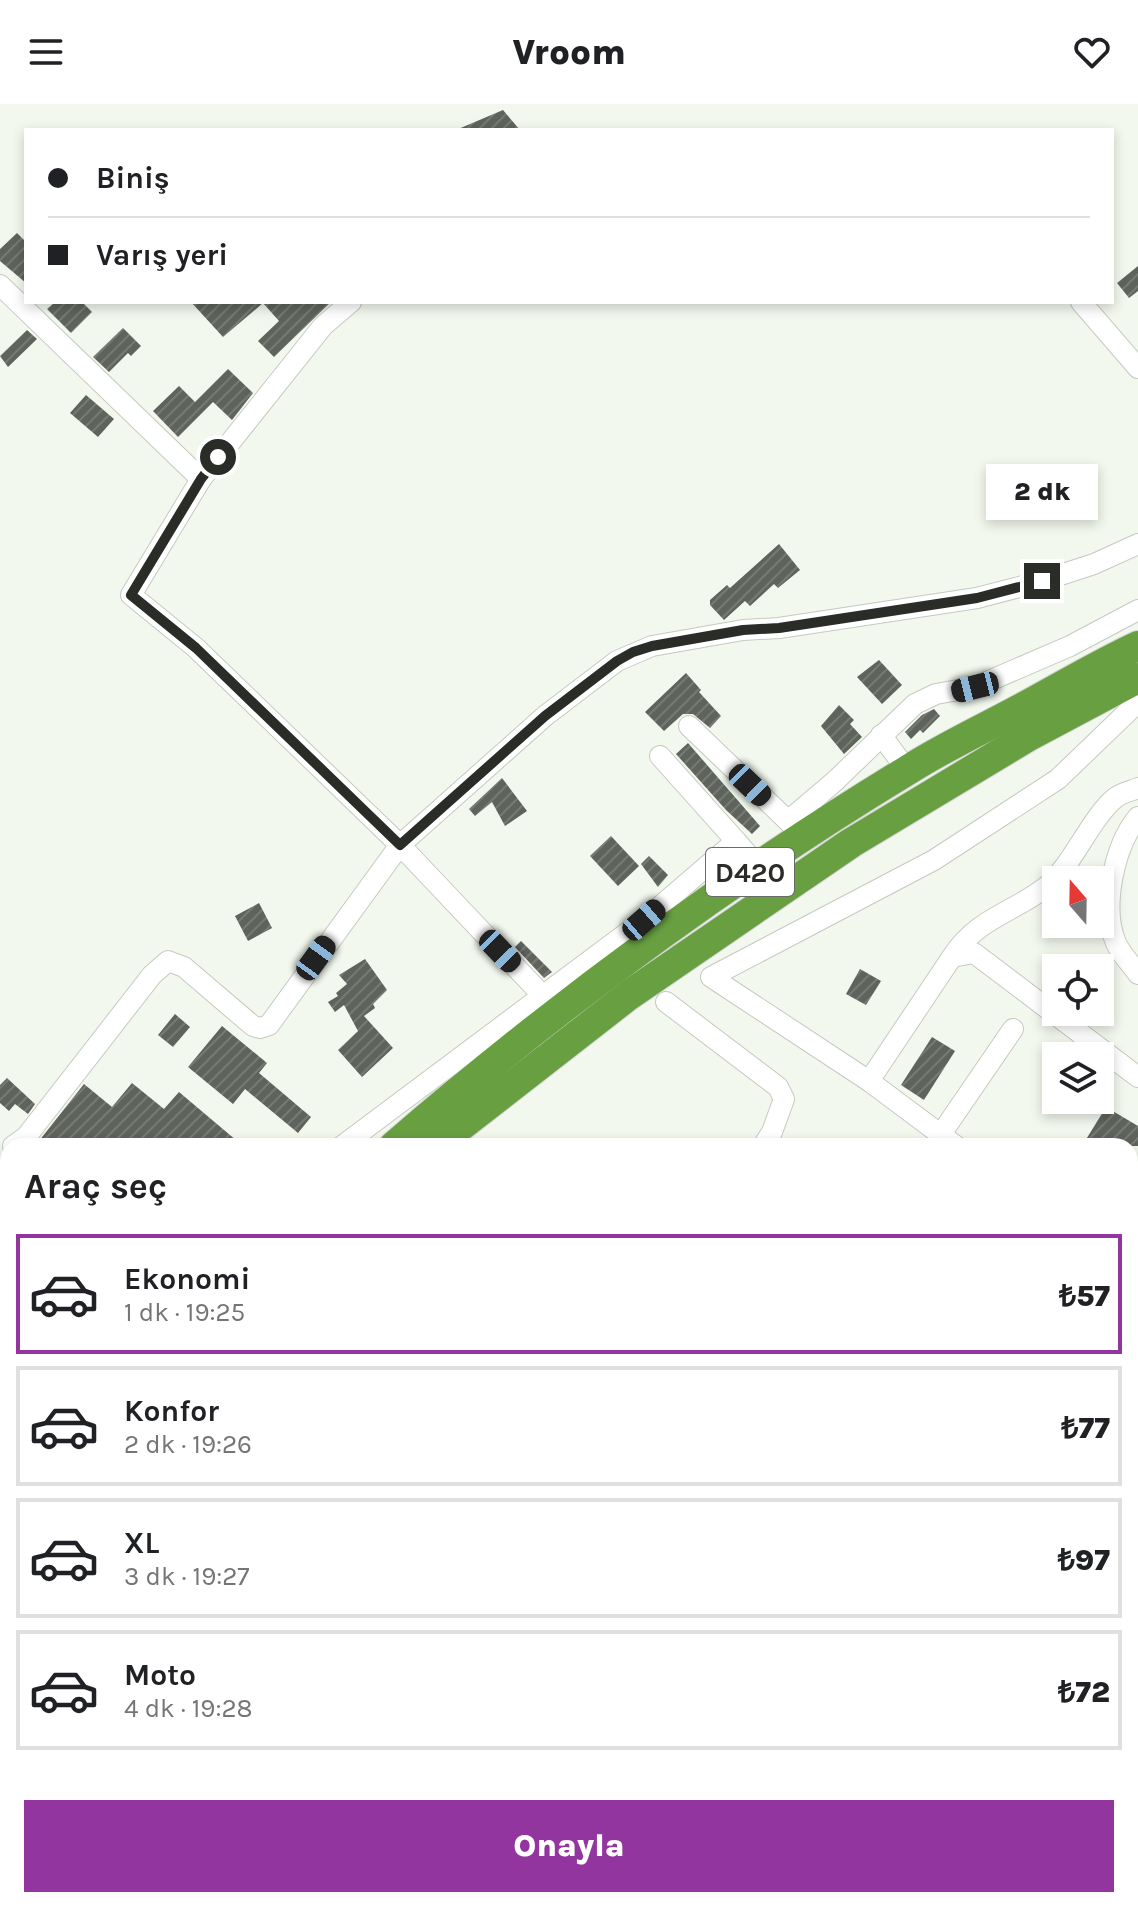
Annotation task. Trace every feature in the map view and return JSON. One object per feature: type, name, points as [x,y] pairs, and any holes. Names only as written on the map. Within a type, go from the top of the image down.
[{"type":"highway","name":"D420","points":[[416,1138],[461,1088],[571,1002],[758,866],[795,829],[1138,646]]},
{"type":"highway","name":"D420","points":[[417,1138],[851,843],[1029,736],[1138,678]]},
{"type":"street","points":[[0,285],[201,479]]},
{"type":"street","points":[[349,304],[323,326],[201,479],[131,595],[196,648],[400,845],[543,996]]},
{"type":"street","points":[[1083,304],[1138,368]]},
{"type":"street","points":[[24,1138],[152,975],[168,961],[184,967],[253,1026],[260,1028],[269,1025],[400,845],[545,716],[633,652],[743,630],[779,628],[977,598],[1094,564],[1138,544]]},
{"type":"street","points":[[689,726],[795,829],[834,782],[915,704],[925,698],[975,687],[1070,646],[1138,610]]},
{"type":"street","name":"D420","points":[[869,1081],[711,977],[934,860],[1058,779],[1138,702]]},
{"type":"street","points":[[881,735],[907,770]]},
{"type":"street","points":[[660,756],[758,866]]},
{"type":"street","points":[[945,1138],[869,1081],[962,941],[983,922],[1021,904],[1048,885],[1116,797],[1138,788]]},
{"type":"street","points":[[1138,817],[1131,826],[1117,861],[1109,897],[1109,919],[1117,945],[1138,974]]},
{"type":"street","points":[[352,1138],[644,920],[736,841]]},
{"type":"street","points":[[952,957],[974,953],[1138,1077]]},
{"type":"street","points":[[666,1002],[778,1087],[784,1099],[768,1138]]},
{"type":"street","points":[[949,1138],[1013,1029]]},
{"type":"building","points":[[503,110],[518,128],[461,128]]},
{"type":"building","points":[[17,233],[24,240],[24,281],[0,261],[0,249]]},
{"type":"building","points":[[1138,266],[1138,291],[1129,298],[1117,283]]},
{"type":"building","points":[[53,304],[84,304],[92,312],[71,333],[47,309]]},
{"type":"building","points":[[193,304],[262,304],[223,337]]},
{"type":"building","points":[[264,304],[329,304],[274,357],[258,341],[279,321]]},
{"type":"building","points":[[123,328],[141,346],[131,356],[128,353],[109,372],[93,357]]},
{"type":"building","points":[[27,330],[37,339],[8,367],[0,356]]},
{"type":"building","points":[[228,369],[253,393],[232,420],[213,402],[178,437],[153,411],[179,386],[195,402]]},
{"type":"building","points":[[86,395],[114,419],[98,437],[70,413]]},
{"type":"building","points":[[779,544],[800,570],[778,588],[774,584],[750,606],[745,601],[724,620],[710,605],[710,600],[727,585],[730,588]]},
{"type":"building","points":[[879,660],[902,685],[882,704],[857,677]]},
{"type":"building","points":[[686,673],[721,716],[710,728],[693,714],[683,714],[664,731],[645,712]]},
{"type":"building","points":[[839,705],[854,720],[850,724],[862,737],[844,754],[821,726]]},
{"type":"building","points":[[934,709],[940,716],[923,733],[920,730],[911,739],[905,732],[922,715]]},
{"type":"building","points":[[688,743],[760,826],[752,834],[676,754]]},
{"type":"building","points":[[502,778],[527,811],[505,826],[492,802],[475,816],[469,809]]},
{"type":"building","points":[[611,836],[639,866],[618,886],[590,856]]},
{"type":"building","points":[[649,856],[668,875],[658,887],[641,864]]},
{"type":"building","points":[[259,903],[272,928],[248,941],[235,916]]},
{"type":"building","points":[[521,941],[552,972],[544,978],[515,947]]},
{"type":"building","points":[[365,959],[387,990],[373,1004],[375,1008],[364,1016],[393,1048],[362,1077],[338,1050],[358,1031],[344,1005],[335,1012],[328,1002],[338,996],[336,993],[347,984],[339,975]]},
{"type":"building","points":[[860,969],[881,981],[866,1005],[846,994]]},
{"type":"building","points":[[175,1014],[190,1027],[173,1047],[158,1035]]},
{"type":"building","points":[[222,1026],[267,1063],[259,1073],[311,1117],[298,1133],[245,1089],[233,1104],[188,1067]]},
{"type":"building","points":[[932,1037],[955,1051],[924,1100],[901,1085]]},
{"type":"building","points":[[7,1078],[35,1104],[28,1114],[15,1104],[9,1111],[0,1103],[0,1085]]},
{"type":"building","points":[[132,1083],[164,1109],[179,1092],[234,1138],[41,1138],[84,1084],[112,1107]]},
{"type":"building","points":[[1114,1112],[1138,1126],[1138,1138],[1087,1138],[1102,1114]]},
{"type":"route","points":[[218,457],[201,479],[131,595],[196,648],[400,845],[545,716],[633,652],[743,630],[779,628],[977,598],[1042,581]]}]
